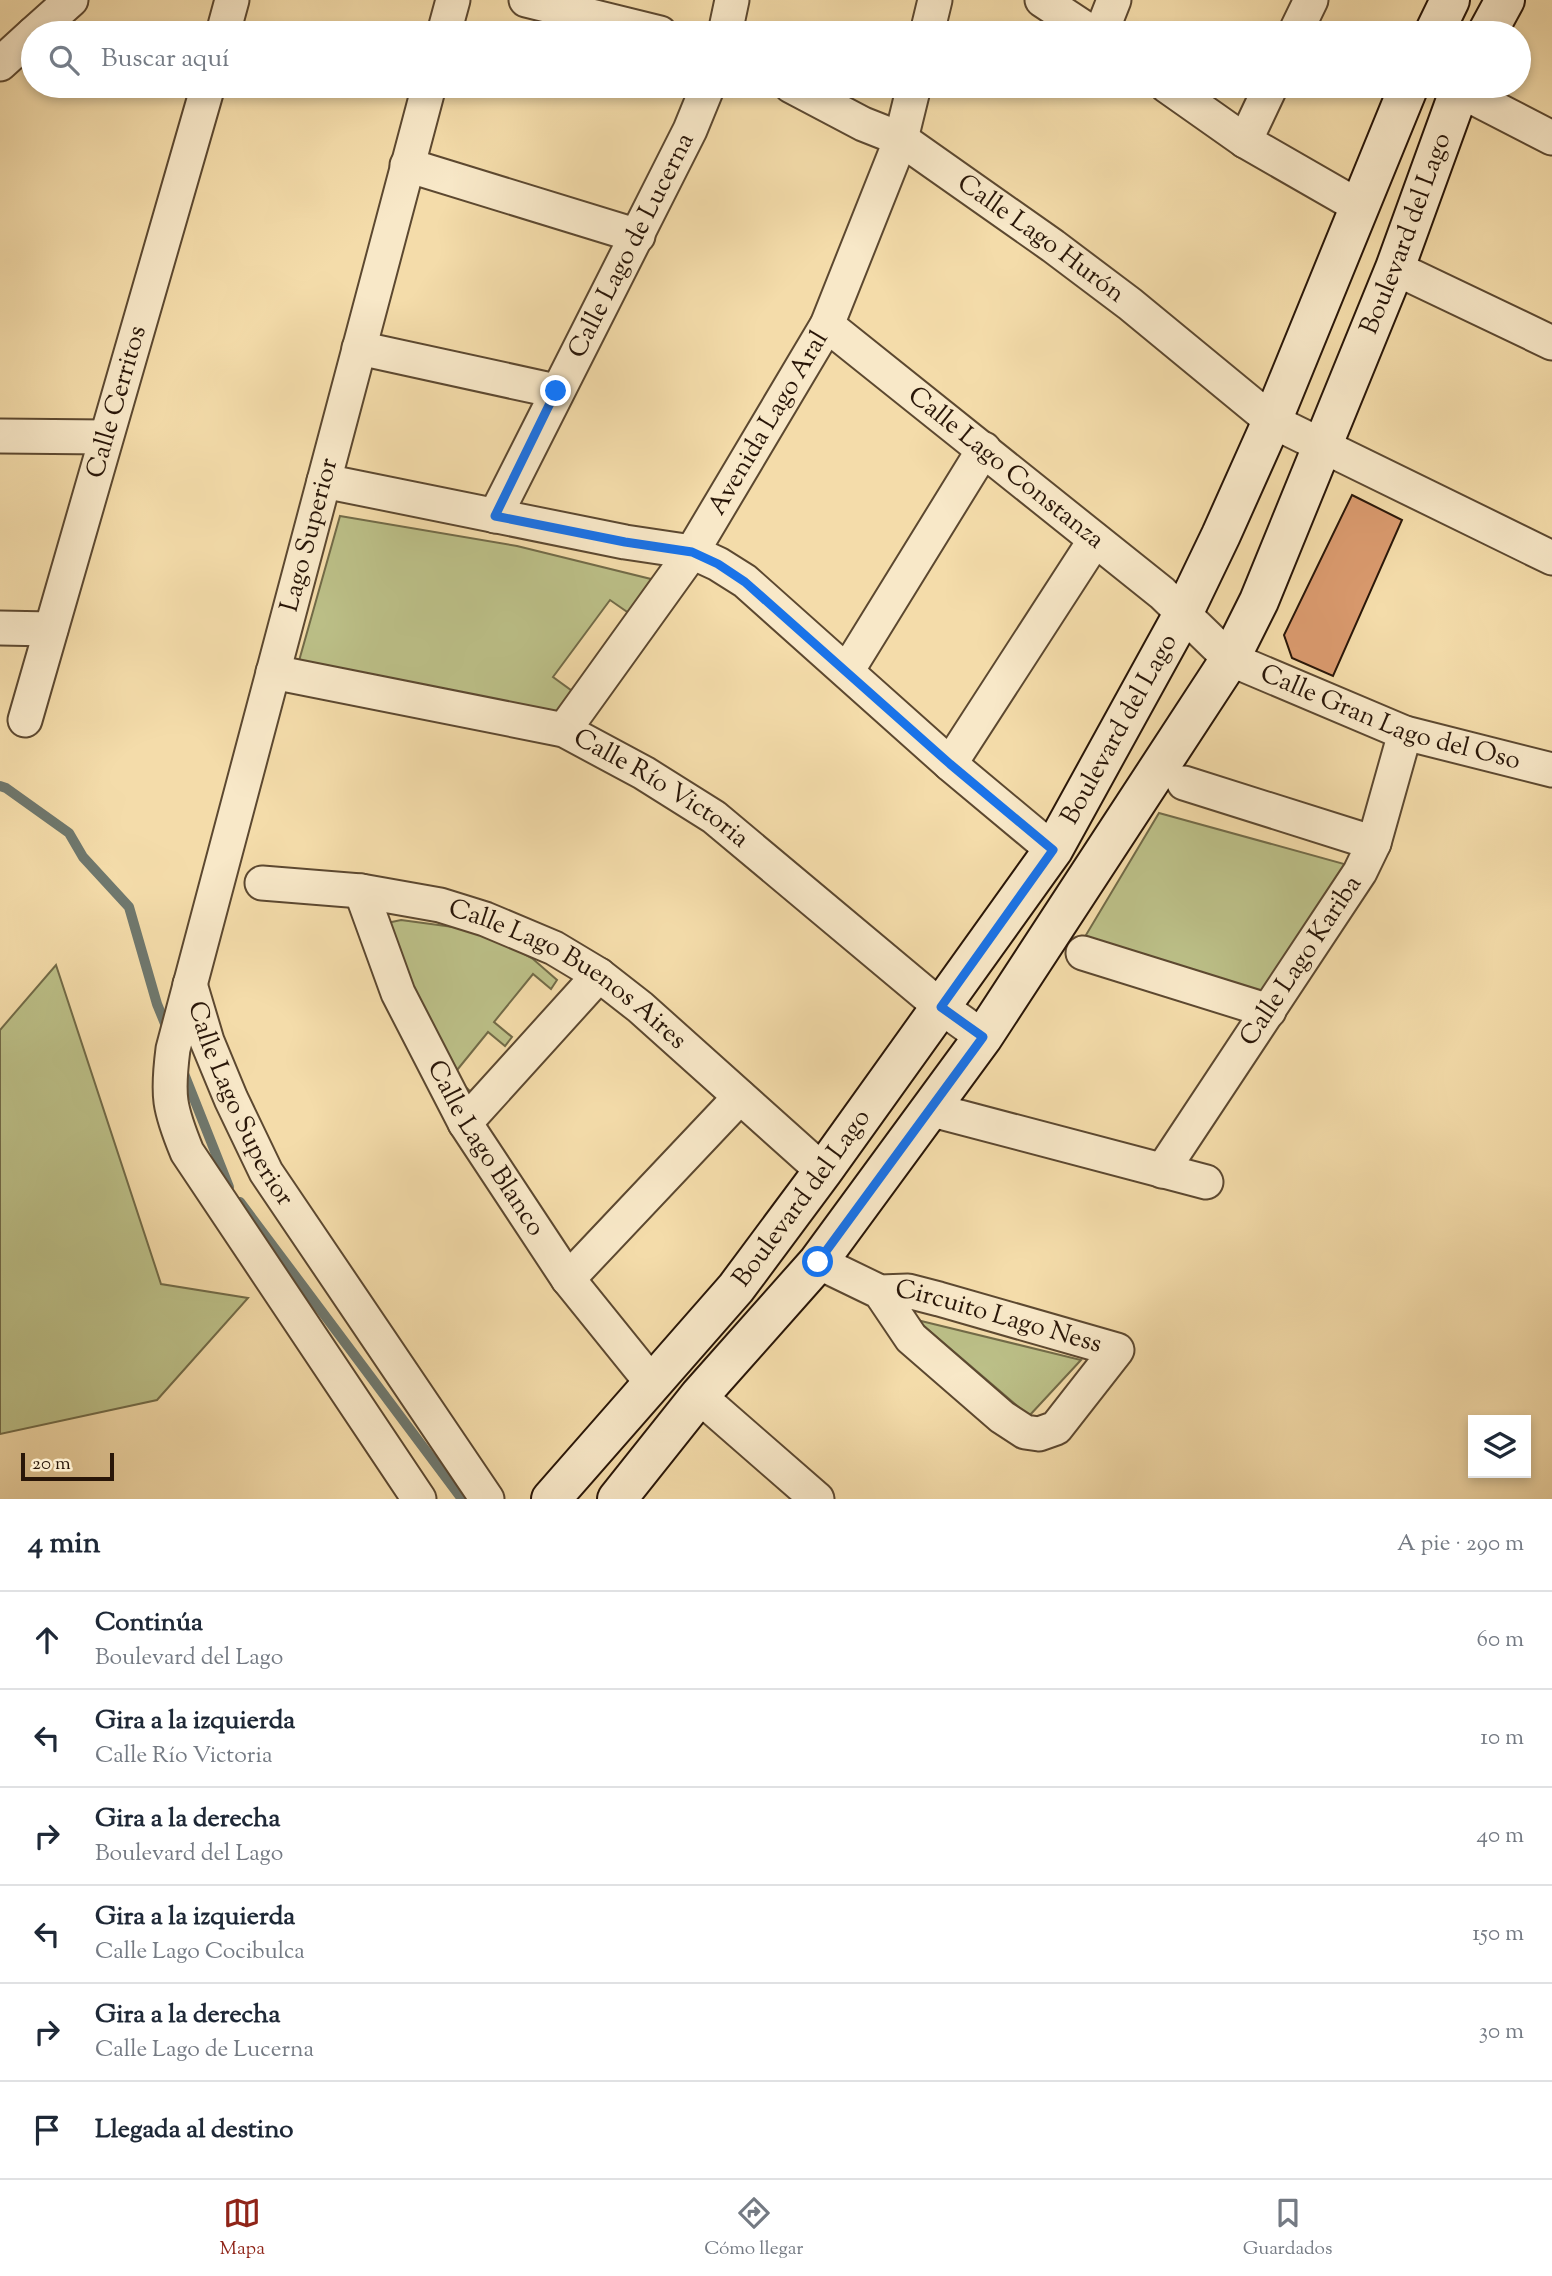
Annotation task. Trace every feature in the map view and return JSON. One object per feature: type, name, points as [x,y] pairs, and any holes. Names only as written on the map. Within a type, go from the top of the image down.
[{"type":"street","points":[[226,21],[232,0]]},
{"type":"street","points":[[447,21],[453,0]]},
{"type":"street","points":[[527,0],[612,21]]},
{"type":"street","points":[[728,21],[732,0]]},
{"type":"street","points":[[930,21],[935,0]]},
{"type":"street","points":[[1042,0],[1074,21]]},
{"type":"street","points":[[1106,21],[1114,0]]},
{"type":"street","points":[[1301,21],[1311,0]]},
{"type":"street","points":[[1440,21],[1450,0]]},
{"type":"street","points":[[1494,21],[1505,0]]},
{"type":"street","points":[[0,64],[21,42]]},
{"type":"street","name":"Calle Cerritos","points":[[25,720],[205,98]]},
{"type":"street","name":"Lago Superior","points":[[187,997],[426,98]]},
{"type":"street","name":"Calle Lago de Lucerna","points":[[495,516],[556,391],[638,236],[703,98]]},
{"type":"street","name":"Calle Lago Hurón","points":[[814,98],[863,124],[901,139],[1053,246],[1130,304],[1272,421],[1552,558]]},
{"type":"street","name":"Avenida Lago Aral","points":[[564,730],[692,552],[827,325],[901,139],[911,98]]},
{"type":"street","points":[[1184,98],[1245,141],[1360,207]]},
{"type":"street","points":[[1245,141],[1265,98]]},
{"type":"street","name":"Boulevard del Lago","points":[[551,1499],[736,1288],[1053,850],[1183,614],[1221,535],[1272,421],[1404,98]]},
{"type":"street","name":"Boulevard del Lago","points":[[617,1499],[699,1396],[818,1262],[983,1037],[1230,659],[1259,601],[1395,268],[1453,98]]},
{"type":"street","points":[[1477,98],[1552,138]]},
{"type":"street","points":[[407,165],[638,236]]},
{"type":"street","points":[[1395,268],[1552,343]]},
{"type":"street","name":"Calle Lago Constanza","points":[[827,325],[1162,593],[1230,659]]},
{"type":"street","points":[[359,348],[556,391]]},
{"type":"street","points":[[0,436],[106,437]]},
{"type":"street","points":[[847,671],[984,449]]},
{"type":"street","points":[[324,481],[625,542],[692,552],[718,564],[745,582],[950,764],[1053,850]]},
{"type":"street","points":[[950,764],[1095,540]]},
{"type":"street","points":[[0,628],[51,629]]},
{"type":"street","name":"Calle Gran Lago del Oso","points":[[1230,659],[1405,733],[1552,769]]},
{"type":"street","name":"Calle Río Victoria","points":[[274,672],[564,730],[644,773],[714,817],[941,1007],[983,1037]]},
{"type":"street","name":"Calle Lago Kariba","points":[[1162,1171],[1360,872],[1374,843],[1405,733]]},
{"type":"street","points":[[1184,783],[1374,843]]},
{"type":"street","name":"Calle Lago Buenos Aires","points":[[262,883],[361,891],[440,905],[485,919],[554,948],[599,975],[681,1042],[823,1171]]},
{"type":"street","name":"Calle Lago Blanco","points":[[361,891],[398,993],[465,1123],[568,1279],[652,1383]]},
{"type":"street","points":[[1083,953],[1269,1011]]},
{"type":"street","points":[[465,1123],[599,975]]},
{"type":"street","name":"Calle Lago Superior","points":[[187,997],[170,1069],[169,1097],[187,1152],[419,1499]]},
{"type":"street","name":"Calle Lago Superior","points":[[187,997],[266,1172],[487,1499]]},
{"type":"street","points":[[568,1279],[740,1097]]},
{"type":"street","points":[[929,1109],[1206,1182]]},
{"type":"street","name":"Circuito Lago Ness","points":[[818,1262],[880,1292],[908,1291],[939,1298],[1117,1350],[1056,1428],[1039,1434],[1025,1432],[1002,1417],[911,1338],[880,1292]]},
{"type":"street","points":[[699,1396],[817,1499]]},
{"type":"green space","points":[[340,516],[517,546],[659,581],[636,618],[610,600],[553,677],[579,696],[556,720],[295,675]]},
{"type":"green space","points":[[1159,813],[1355,867],[1268,1003],[1074,955]]},
{"type":"green space","points":[[401,920],[483,931],[533,959],[557,980],[551,989],[533,974],[494,1022],[512,1037],[505,1046],[488,1032],[453,1075],[469,1090],[460,1096],[432,1051],[387,923]]},
{"type":"green space","points":[[56,965],[161,1284],[248,1298],[157,1400],[0,1434],[0,1030]]},
{"type":"green space","points":[[917,1320],[1081,1360],[1029,1416]]},
{"type":"building","points":[[1352,495],[1402,520],[1333,676],[1292,658],[1284,635]]},
{"type":"waterway","points":[[0,786],[69,833],[83,857],[129,907],[157,1004],[168,1031]]},
{"type":"waterway","points":[[183,1071],[229,1187]]},
{"type":"waterway","points":[[240,1202],[462,1499]]},
{"type":"route","points":[[556,391],[495,516],[625,542],[692,552],[718,564],[745,582],[950,764],[1053,850],[941,1007],[983,1037],[818,1262]]}]
